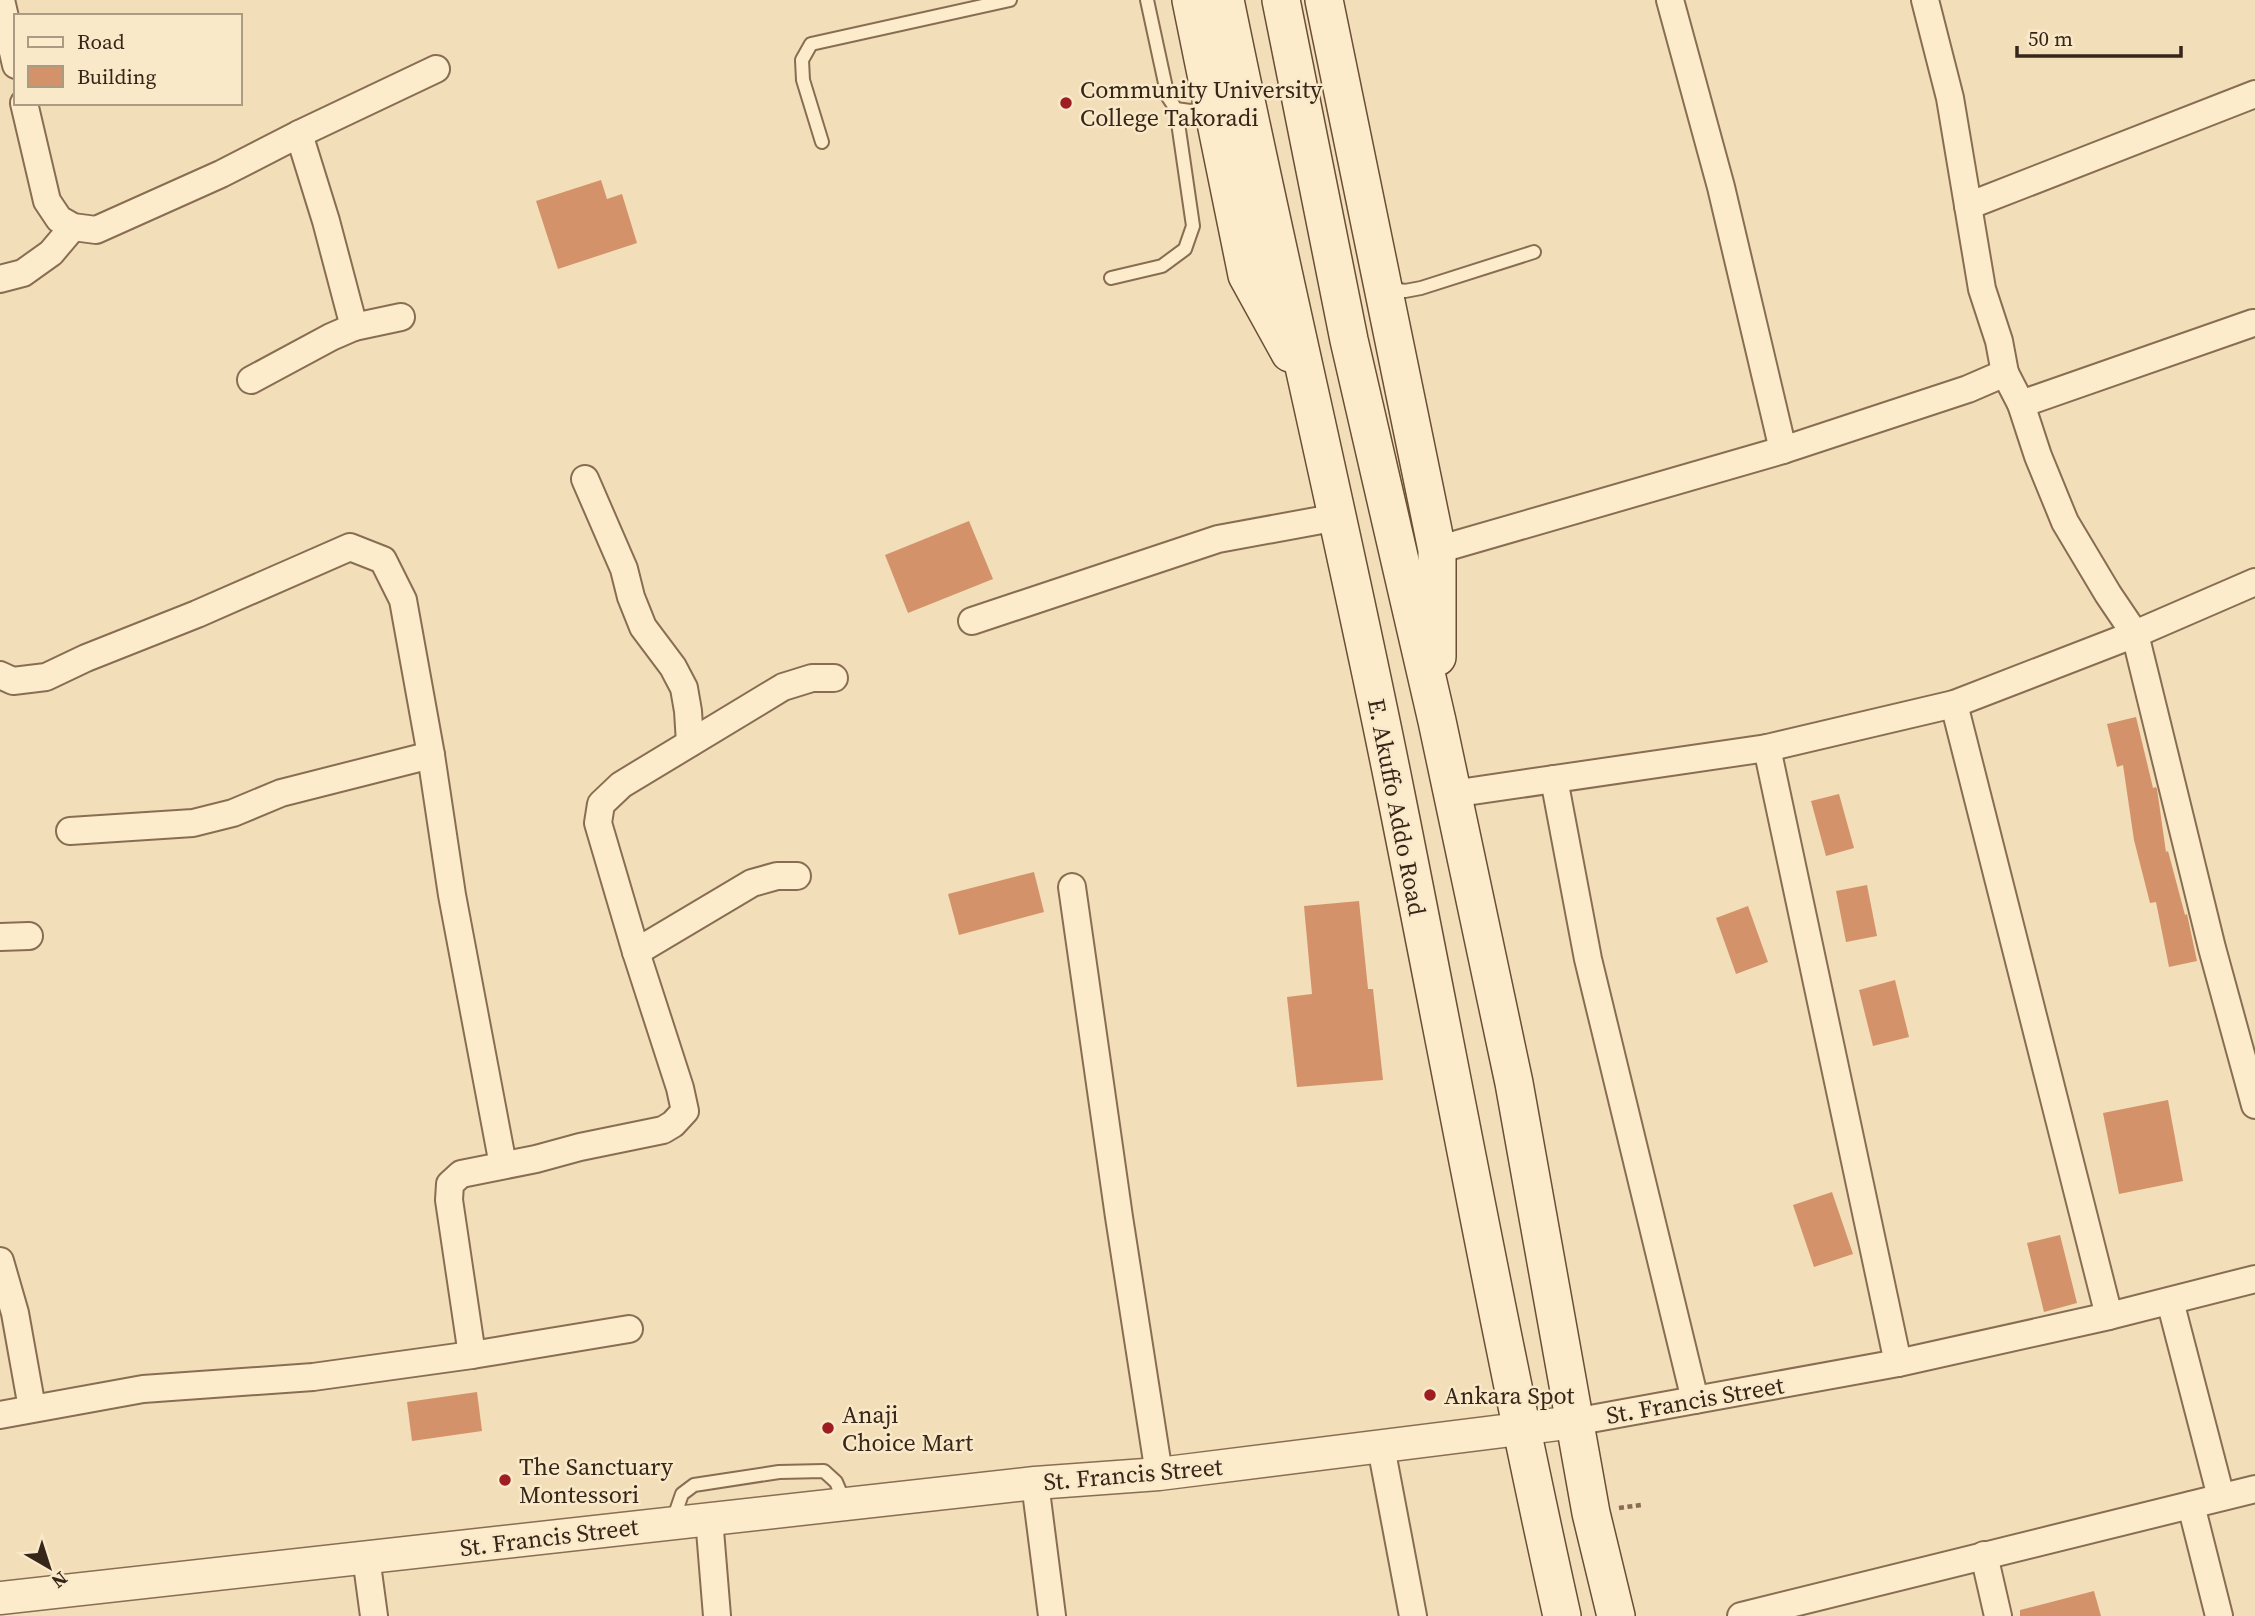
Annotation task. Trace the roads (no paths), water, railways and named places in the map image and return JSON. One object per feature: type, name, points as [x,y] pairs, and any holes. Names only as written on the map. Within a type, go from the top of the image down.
[{"type":"main road","points":[[1191,0],[1247,275],[1309,387]]},
{"type":"main road","name":"E. Akuffo Addo Road","points":[[1225,0],[1396,795],[1520,1429],[1562,1616]]},
{"type":"main road","points":[[1281,0],[1349,340],[1437,721],[1514,1083],[1591,1513],[1616,1616]]},
{"type":"main road","points":[[1324,0],[1437,550],[1437,721]]},
{"type":"street","points":[[1,0],[14,56]]},
{"type":"street","points":[[1670,0],[1721,187],[1783,450]]},
{"type":"street","points":[[1925,0],[1950,98],[1982,289],[1999,341],[2005,373],[2021,404],[2038,456],[2065,522],[2135,634],[2212,948],[2255,1105]]},
{"type":"street","points":[[24,105],[47,201],[59,219],[73,227],[96,230],[222,174],[436,69]]},
{"type":"street","points":[[1968,206],[2255,94]]},
{"type":"street","points":[[299,134],[326,221],[354,327]]},
{"type":"street","points":[[0,279],[23,273],[32,267],[51,253],[73,227]]},
{"type":"street","points":[[251,380],[354,327],[401,317]]},
{"type":"street","points":[[2021,404],[2253,323]]},
{"type":"street","points":[[1437,550],[1783,450],[1968,389],[2005,373]]},
{"type":"street","points":[[585,480],[624,569],[643,627],[673,667],[684,688],[690,743]]},
{"type":"street","points":[[972,621],[1218,539],[1338,517]]},
{"type":"street","points":[[0,675],[13,681],[47,677],[350,547],[383,560],[403,600],[431,755],[452,895],[503,1165]]},
{"type":"street","points":[[1452,794],[1767,748],[1954,704],[2135,634],[2255,582]]},
{"type":"street","points":[[472,1355],[449,1200],[450,1184],[461,1174],[663,1130],[685,1111],[598,822],[601,804],[621,785],[783,687],[812,678],[834,678]]},
{"type":"street","points":[[1954,704],[2109,1316]]},
{"type":"street","points":[[1767,748],[1898,1363]]},
{"type":"street","points":[[70,831],[193,822],[233,813],[281,793],[431,755]]},
{"type":"street","points":[[1554,779],[1588,958],[1695,1400]]},
{"type":"street","points":[[636,952],[752,883],[777,876],[797,876]]},
{"type":"street","points":[[1072,887],[1159,1474]]},
{"type":"street","points":[[0,937],[29,936]]},
{"type":"street","points":[[0,1261],[15,1312],[32,1408]]},
{"type":"street","name":"St. Francis Street","points":[[0,1598],[845,1503],[1035,1483],[1159,1474],[1574,1422],[1898,1363],[2109,1316],[2255,1279]]},
{"type":"street","points":[[2170,1301],[2221,1497]]},
{"type":"street","points":[[0,1415],[143,1389],[313,1377],[472,1355],[629,1329]]},
{"type":"street","points":[[1381,1447],[1413,1616]]},
{"type":"street","points":[[1035,1483],[1052,1616]]},
{"type":"street","points":[[1741,1616],[1778,1611],[1984,1555],[2255,1489]]},
{"type":"street","points":[[2191,1504],[2219,1616]]},
{"type":"street","points":[[709,1518],[717,1616]]},
{"type":"street","points":[[1984,1555],[1998,1616]]},
{"type":"street","points":[[366,1557],[374,1616]]},
{"type":"lane","points":[[822,142],[803,80],[802,60],[811,44],[1010,0]]},
{"type":"lane","points":[[1111,278],[1162,266],[1185,249],[1193,226],[1176,109],[1168,97],[1147,0]]},
{"type":"lane","points":[[1176,109],[1190,111],[1213,106]]},
{"type":"lane","points":[[1383,287],[1405,291],[1421,288],[1534,252]]},
{"type":"lane","points":[[672,1522],[682,1494],[694,1485],[779,1472],[824,1471],[836,1482],[845,1503]]},
{"type":"place","name":"Community University College Takoradi","points":[[1066,103]]},
{"type":"place","name":"Ankara Spot","points":[[1430,1395]]},
{"type":"place","name":"Anaji Choice Mart","points":[[828,1428]]},
{"type":"place","name":"The Sanctuary Montessori","points":[[505,1480]]}]
